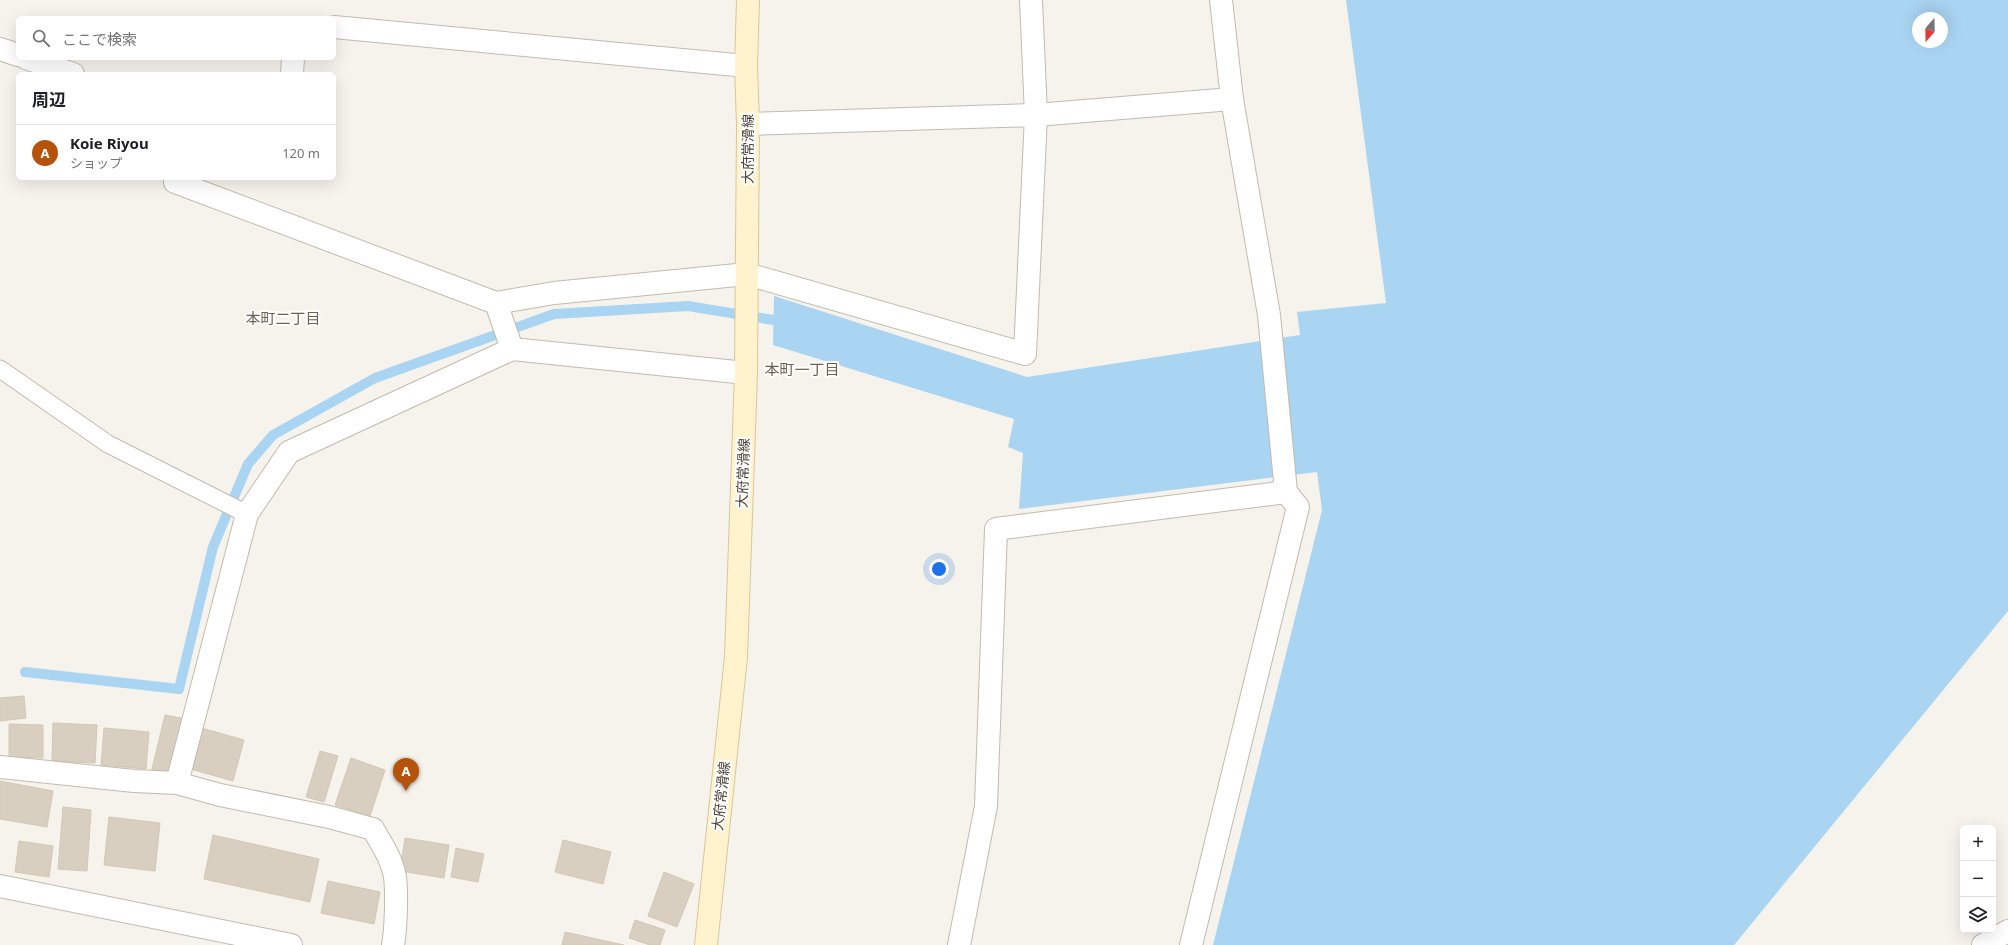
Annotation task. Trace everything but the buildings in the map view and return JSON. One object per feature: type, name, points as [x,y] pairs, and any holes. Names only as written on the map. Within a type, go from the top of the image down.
[{"type":"main road","name":"大府常滑線","points":[[706,945],[736,657],[746,373],[748,124],[746,66],[748,0]]},
{"type":"street","points":[[175,180],[175,182],[498,307],[554,294],[747,284],[1024,354],[1036,115],[1031,0]]},
{"type":"street","points":[[1191,945],[1298,507],[1286,492],[1269,315],[1232,99],[1221,0]]},
{"type":"street","points":[[336,27],[746,66]]},
{"type":"street","points":[[0,49],[16,54]]},
{"type":"street","points":[[32,60],[67,72]]},
{"type":"street","points":[[292,72],[293,60]]},
{"type":"street","points":[[748,124],[1036,115],[1232,99]]},
{"type":"street","points":[[498,307],[511,348]]},
{"type":"street","points":[[177,783],[246,514],[289,452],[511,348],[746,373]]},
{"type":"street","points":[[959,945],[986,806],[996,529],[1286,492]]},
{"type":"street","points":[[0,767],[134,781],[177,783],[220,795],[329,817],[373,829],[386,853],[394,877],[395,934],[393,945]]},
{"type":"street","points":[[0,886],[290,945]]},
{"type":"street","points":[[1983,945],[2008,931]]},
{"type":"lane","points":[[0,369],[108,444],[246,514]]},
{"type":"water","points":[[1346,0],[2008,0],[2008,611],[1734,945],[1213,945],[1322,510],[1317,472],[1019,509],[1023,453],[1008,447],[1014,419],[773,345],[774,296],[1027,377],[1300,335],[1297,312],[1386,303]]},
{"type":"waterway","points":[[25,672],[179,689],[213,547],[248,464],[273,435],[375,378],[554,314],[688,306],[773,320]]},
{"type":"place","name":"Koie Riyou","points":[[406,791]]},
{"type":"district","name":"本町二丁目","points":[[283,319]]},
{"type":"district","name":"本町一丁目","points":[[802,370]]}]
